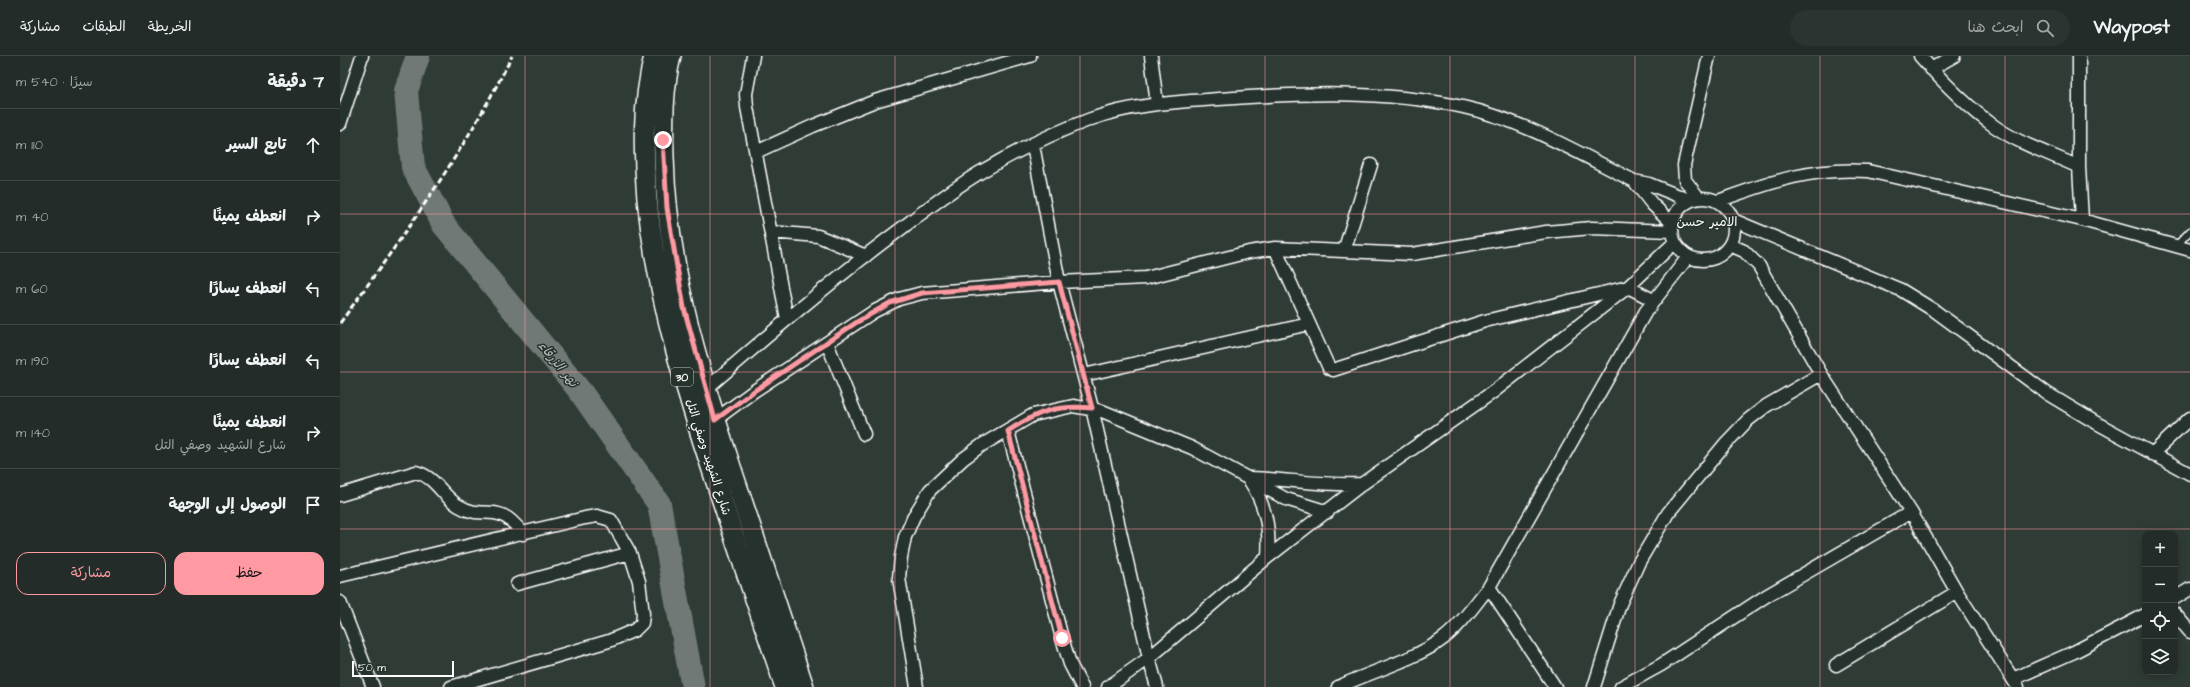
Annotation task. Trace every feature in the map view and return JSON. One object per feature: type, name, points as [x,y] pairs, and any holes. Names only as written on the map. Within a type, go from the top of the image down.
[{"type":"main road","name":"شارع الشهيد وصفي التل","points":[[654,56],[645,100],[643,126],[644,160],[653,251],[662,297],[689,402],[785,687]]},
{"type":"main road","name":"شارع الشهيد وصفي التل","points":[[671,56],[666,79],[664,106],[664,169],[667,208],[684,308],[715,420],[804,687]]},
{"type":"street","points":[[340,124],[362,56]]},
{"type":"street","points":[[753,56],[746,94],[747,107],[787,319]]},
{"type":"street","points":[[756,152],[813,126],[876,101],[1030,56]]},
{"type":"street","points":[[1151,56],[1157,104]]},
{"type":"street","points":[[1694,199],[1685,180],[1684,164],[1709,56]]},
{"type":"street","points":[[1920,56],[1958,96],[1994,126],[2016,138],[2079,167]]},
{"type":"street","points":[[1931,69],[1954,56]]},
{"type":"street","points":[[2079,56],[2079,167],[2082,220]]},
{"type":"street","points":[[706,389],[787,319],[866,256],[958,186],[1033,145],[1092,119],[1157,104],[1274,95],[1327,94],[1414,100],[1464,107],[1505,120],[1538,134],[1634,181],[1649,184],[1694,199],[1718,201],[1780,179],[1810,172],[1841,169],[1868,171],[2082,220],[2174,247],[2190,250]]},
{"type":"street","points":[[1033,145],[1059,282],[1092,408],[1149,658],[1157,687]]},
{"type":"street","points":[[1344,251],[1371,165]]},
{"type":"street","points":[[1634,181],[1688,256],[1697,260],[1712,258],[1724,251],[1730,245],[1734,233],[1733,220],[1728,209],[1718,201]]},
{"type":"street","points":[[1108,687],[1149,658],[1268,557],[1328,512],[1362,484],[1492,392],[1628,287],[1672,233],[1681,206],[1694,199]]},
{"type":"street","points":[[1733,220],[1901,290],[1935,312],[2048,394],[2152,454],[2190,474]]},
{"type":"street","points":[[715,420],[754,391],[873,312],[908,296],[928,292],[1059,282],[1146,278],[1249,252],[1275,248],[1412,254],[1546,232],[1592,228],[1672,233]]},
{"type":"street","points":[[771,232],[818,236],[866,256]]},
{"type":"street","points":[[1730,245],[1744,251],[1759,266],[1821,374],[1911,512],[1957,592],[2016,683],[2142,617]]},
{"type":"street","points":[[1275,248],[1310,324],[1328,368],[1337,370],[1485,320],[1628,287],[1653,300]]},
{"type":"street","points":[[1338,687],[1422,650],[1444,638],[1461,622],[1489,587],[1653,300],[1688,256]]},
{"type":"street","points":[[1084,375],[1310,324]]},
{"type":"street","points":[[827,343],[864,434]]},
{"type":"street","points":[[1594,687],[1620,604],[1639,562],[1668,512],[1724,444],[1748,420],[1766,406],[1821,374]]},
{"type":"street","points":[[917,687],[899,578],[905,537],[914,516],[930,490],[946,474],[982,445],[1033,415],[1073,406],[1092,408],[1192,448],[1286,499],[1328,512]]},
{"type":"street","points":[[2152,454],[2190,418]]},
{"type":"street","points":[[1008,431],[1062,638],[1070,664],[1082,687]]},
{"type":"street","points":[[340,495],[416,472],[431,479],[460,507],[472,511],[499,513],[514,522],[524,534]]},
{"type":"street","points":[[1248,478],[1274,478],[1318,485],[1362,484]]},
{"type":"street","points":[[1248,478],[1260,496],[1267,515],[1269,536],[1268,557]]},
{"type":"street","points":[[1621,687],[1661,665],[1766,596],[1911,512]]},
{"type":"street","points":[[340,576],[524,534],[585,518],[597,516],[605,517],[615,524],[630,553],[639,581],[643,614],[642,623],[635,630],[609,641],[451,687]]},
{"type":"street","points":[[517,584],[630,553]]},
{"type":"street","points":[[1489,587],[1555,687]]},
{"type":"street","points":[[2178,596],[2190,589]]},
{"type":"street","points":[[1836,666],[1957,592]]},
{"type":"street","points":[[340,602],[373,687]]},
{"type":"street","points":[[2178,618],[2190,632]]},
{"type":"lane","points":[[2174,247],[2190,231]]},
{"type":"waterway","name":"نهر الزرقاء","points":[[418,56],[406,91],[413,167],[444,225],[580,391],[659,504],[693,687]]},
{"type":"railway","points":[[340,323],[432,193],[474,126],[512,56]]},
{"type":"district","name":"الامير حسن","points":[[1707,222]]},
{"type":"route","points":[[663,140],[667,208],[684,308],[715,420],[754,391],[857,322],[890,303],[908,296],[922,293],[1059,282],[1092,408],[1073,406],[1033,415],[1008,431],[1062,638]]}]
